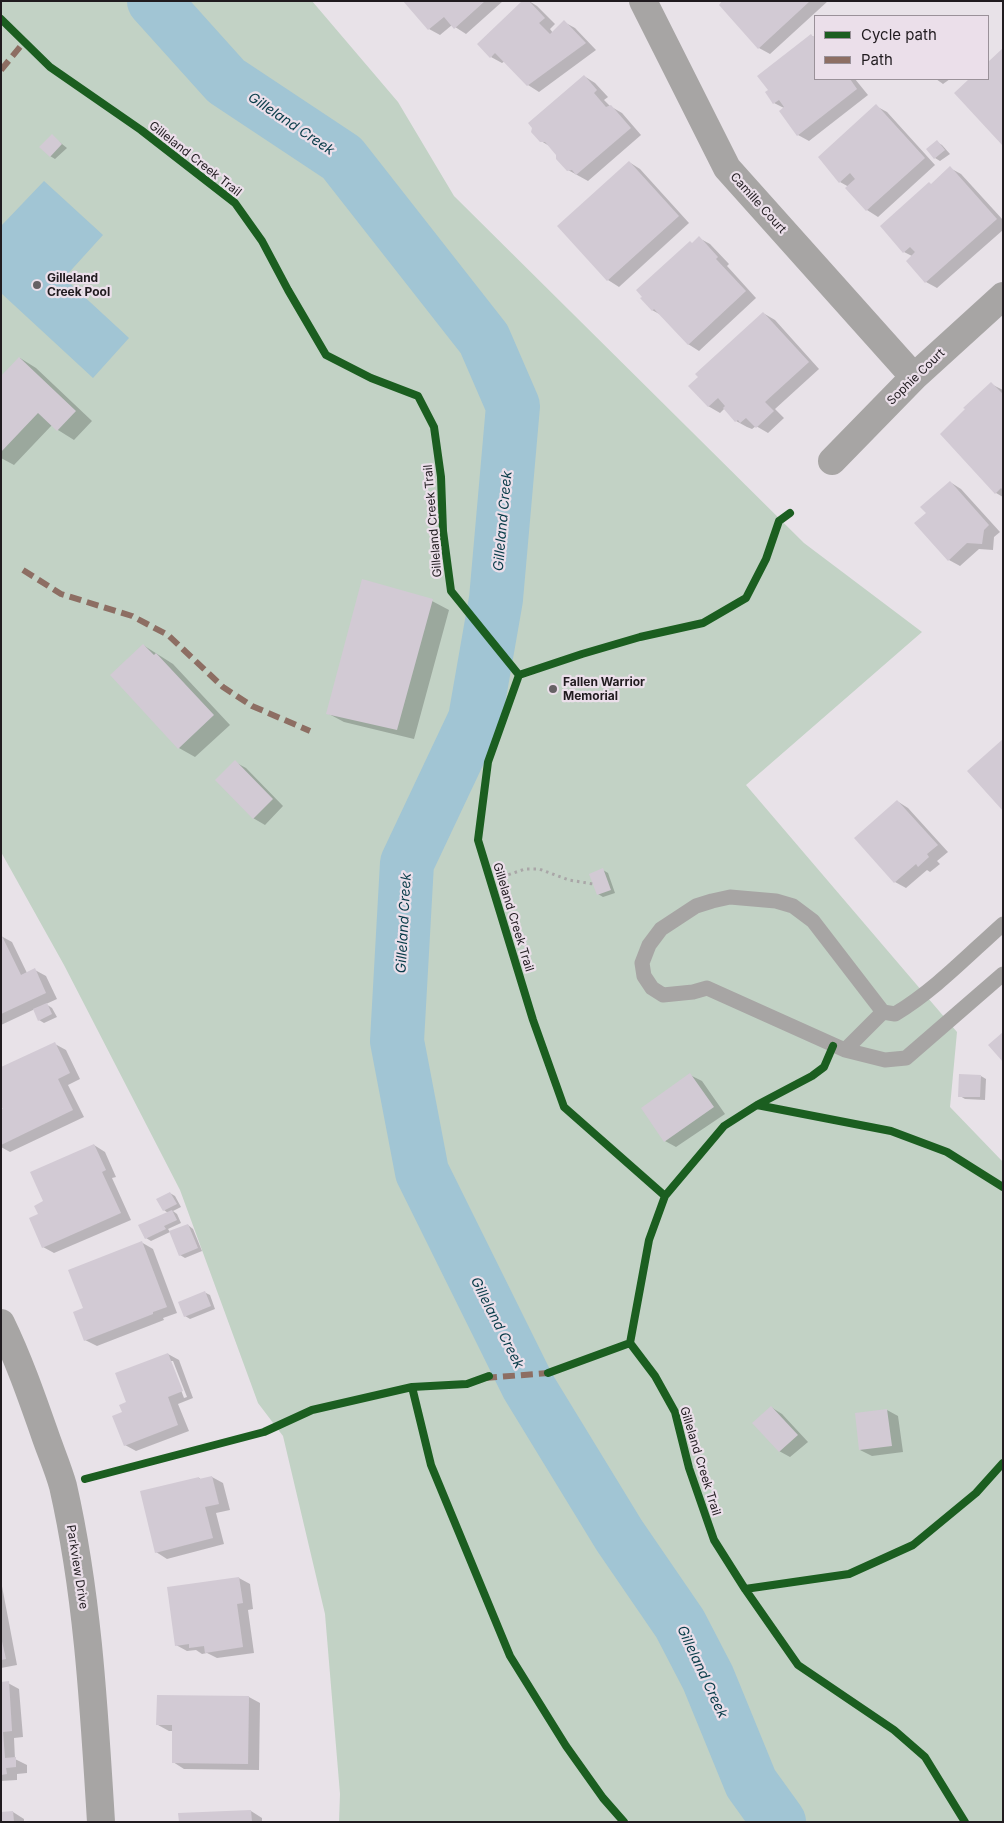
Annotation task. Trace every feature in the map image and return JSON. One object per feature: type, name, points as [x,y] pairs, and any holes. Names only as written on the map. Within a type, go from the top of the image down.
[{"type":"street","name":"Camille Court","points":[[643,1],[727,168],[914,377]]},
{"type":"street","name":"Sophie Court","points":[[832,461],[914,377],[1003,296]]},
{"type":"street","name":"Parkview Drive","points":[[1,1323],[27,1384],[62,1484],[73,1536],[86,1622],[101,1822]]},
{"type":"lane","points":[[1003,924],[914,1003],[895,1014],[883,1012],[813,921],[793,906],[776,900],[730,897],[696,906],[661,929],[649,945],[642,963],[644,976],[652,988],[663,995],[693,992],[707,988],[845,1050],[885,1060],[906,1058],[1003,974]]},
{"type":"lane","points":[[845,1050],[883,1012]]},
{"type":"path","points":[[490,881],[525,869],[539,869],[569,880],[593,884]]},
{"type":"green space","points":[[1,1],[312,1],[398,102],[454,196],[804,543],[922,632],[746,785],[957,1032],[950,1107],[1003,1162],[1003,1822],[339,1822],[340,1794],[325,1614],[283,1436],[258,1403],[180,1190],[64,965],[1,852]]},
{"type":"water","name":"Gilleland Creek Pool","points":[[44,181],[103,235],[64,278],[129,338],[93,378],[1,293],[1,226]]},
{"type":"building","points":[[403,1],[485,1],[454,29],[444,17],[428,30]]},
{"type":"building","points":[[522,1],[529,1],[545,18],[539,23],[550,34],[564,20],[586,43],[527,86],[495,53],[490,58],[477,44]]},
{"type":"building","points":[[722,1],[810,1],[758,49],[719,5]]},
{"type":"building","points":[[811,34],[814,36],[814,80],[851,80],[857,89],[797,136],[779,111],[784,107],[779,100],[773,104],[765,92],[768,90],[757,76]]},
{"type":"building","points":[[1003,48],[1003,146],[954,93],[968,80],[989,80],[989,61]]},
{"type":"building","points":[[584,75],[597,90],[594,93],[606,107],[611,105],[631,128],[576,175],[572,170],[567,171],[556,159],[556,155],[545,142],[540,142],[531,132],[532,128],[528,123]]},
{"type":"building","points":[[876,104],[925,158],[866,211],[845,188],[855,179],[850,173],[839,183],[818,157]]},
{"type":"building","points":[[52,134],[62,144],[50,157],[39,147]]},
{"type":"building","points":[[937,140],[945,150],[934,159],[926,149]]},
{"type":"building","points":[[629,161],[679,216],[607,281],[557,226]]},
{"type":"building","points":[[950,166],[997,219],[925,283],[906,261],[915,252],[910,247],[903,253],[880,226],[929,182],[931,184]]},
{"type":"building","points":[[699,236],[718,257],[716,259],[746,291],[688,345],[654,309],[652,311],[640,298],[642,297],[636,290],[690,241],[692,243]]},
{"type":"building","points":[[763,312],[809,362],[765,402],[774,411],[756,428],[746,418],[740,423],[738,420],[735,422],[723,408],[725,406],[718,398],[708,407],[688,386],[698,377],[695,374]]},
{"type":"building","points":[[19,357],[76,411],[57,431],[38,413],[1,452],[1,376]]},
{"type":"building","points":[[991,382],[1003,394],[1003,490],[1001,488],[995,494],[940,434],[965,409],[963,408]]},
{"type":"building","points":[[950,481],[989,525],[984,530],[982,544],[967,543],[948,561],[914,523],[926,513],[920,507]]},
{"type":"building","points":[[362,579],[433,599],[397,730],[326,714]]},
{"type":"building","points":[[143,644],[154,655],[156,653],[214,715],[178,749],[110,675]]},
{"type":"building","points":[[1003,739],[1003,811],[967,771]]},
{"type":"building","points":[[235,760],[273,799],[253,819],[215,780]]},
{"type":"building","points":[[897,800],[938,845],[927,854],[929,857],[918,867],[916,864],[894,883],[854,838]]},
{"type":"building","points":[[603,868],[611,890],[597,895],[589,874]]},
{"type":"building","points":[[1,934],[21,975],[35,968],[46,993],[1,1014]]},
{"type":"building","points":[[47,1003],[52,1014],[38,1021],[33,1009]]},
{"type":"building","points":[[1003,1032],[1003,1062],[988,1045]]},
{"type":"building","points":[[55,1042],[70,1073],[58,1079],[73,1110],[1,1145],[1,1109],[3,1109],[1,1106],[1,1067]]},
{"type":"building","points":[[690,1073],[714,1107],[664,1142],[641,1108]]},
{"type":"building","points":[[959,1074],[981,1075],[980,1097],[958,1097]]},
{"type":"building","points":[[94,1144],[106,1170],[102,1172],[121,1213],[42,1248],[29,1218],[38,1214],[34,1206],[43,1201],[30,1172]]},
{"type":"building","points":[[170,1192],[177,1204],[163,1211],[156,1199]]},
{"type":"building","points":[[172,1210],[177,1220],[164,1226],[166,1229],[145,1239],[138,1225]]},
{"type":"building","points":[[188,1224],[198,1248],[179,1256],[169,1231]]},
{"type":"building","points":[[142,1241],[167,1307],[84,1341],[73,1312],[83,1308],[68,1270]]},
{"type":"building","points":[[205,1291],[211,1306],[184,1317],[178,1302]]},
{"type":"building","points":[[168,1353],[183,1391],[168,1397],[178,1425],[124,1446],[112,1416],[122,1412],[119,1405],[126,1402],[115,1373]]},
{"type":"building","points":[[771,1406],[798,1435],[779,1452],[752,1423]]},
{"type":"building","points":[[887,1409],[892,1446],[859,1450],[855,1413]]},
{"type":"building","points":[[212,1476],[219,1504],[205,1507],[213,1538],[155,1553],[140,1491],[199,1477],[199,1479]]},
{"type":"building","points":[[239,1577],[243,1603],[237,1604],[243,1647],[205,1653],[204,1646],[189,1648],[189,1644],[175,1646],[167,1587]]},
{"type":"building","points":[[1,1637],[6,1659],[1,1660]]},
{"type":"building","points":[[9,1681],[12,1731],[3,1732],[5,1758],[16,1757],[16,1767],[6,1768],[7,1774],[1,1775],[1,1682]]},
{"type":"building","points":[[157,1695],[249,1696],[248,1764],[172,1763],[172,1725],[156,1725]]},
{"type":"building","points":[[251,1810],[252,1822],[179,1822],[178,1813]]},
{"type":"building","points":[[13,1811],[14,1822],[1,1822],[1,1812]]},
{"type":"waterway","name":"Gilleland Creek","points":[[154,1],[226,81],[342,158],[484,339],[513,406],[496,599],[475,719],[407,863],[397,1041],[422,1172],[528,1386],[619,1535],[680,1624],[708,1678],[751,1783],[779,1822]]},
{"type":"marked path","points":[[1,70],[24,42]]},
{"type":"marked path","points":[[23,570],[61,594],[132,616],[168,635],[223,687],[252,706],[310,731]]},
{"type":"marked path","points":[[485,1378],[548,1373]]},
{"type":"cycle path","name":"Gilleland Creek Trail","points":[[1,19],[50,67],[141,130],[235,203],[262,241],[326,355],[371,378],[418,396],[434,427],[441,477],[443,531],[451,591],[519,675],[488,762],[478,840],[533,1020],[564,1107],[665,1196]]},
{"type":"cycle path","points":[[519,675],[640,637],[703,623],[746,598],[766,559],[779,521],[790,513]]},
{"type":"cycle path","points":[[757,1105],[812,1076],[824,1067],[833,1046]]},
{"type":"cycle path","name":"Gilleland Creek Trail","points":[[965,1822],[925,1757],[894,1730],[798,1665],[745,1589],[714,1540],[689,1468],[675,1412],[655,1376],[630,1343],[649,1240],[665,1196],[724,1126],[757,1105],[891,1131],[947,1152],[1003,1187]]},
{"type":"cycle path","points":[[548,1373],[630,1343]]},
{"type":"cycle path","points":[[489,1376],[467,1384],[412,1387],[431,1465],[510,1656],[566,1746],[603,1798],[624,1822]]},
{"type":"cycle path","points":[[85,1479],[264,1432],[312,1410],[412,1387]]},
{"type":"cycle path","points":[[745,1589],[849,1574],[913,1545],[976,1493],[1003,1463]]},
{"type":"place","name":"Gilleland Creek Pool","points":[[37,285]]},
{"type":"place","name":"Fallen Warrior Memorial","points":[[553,689]]}]
